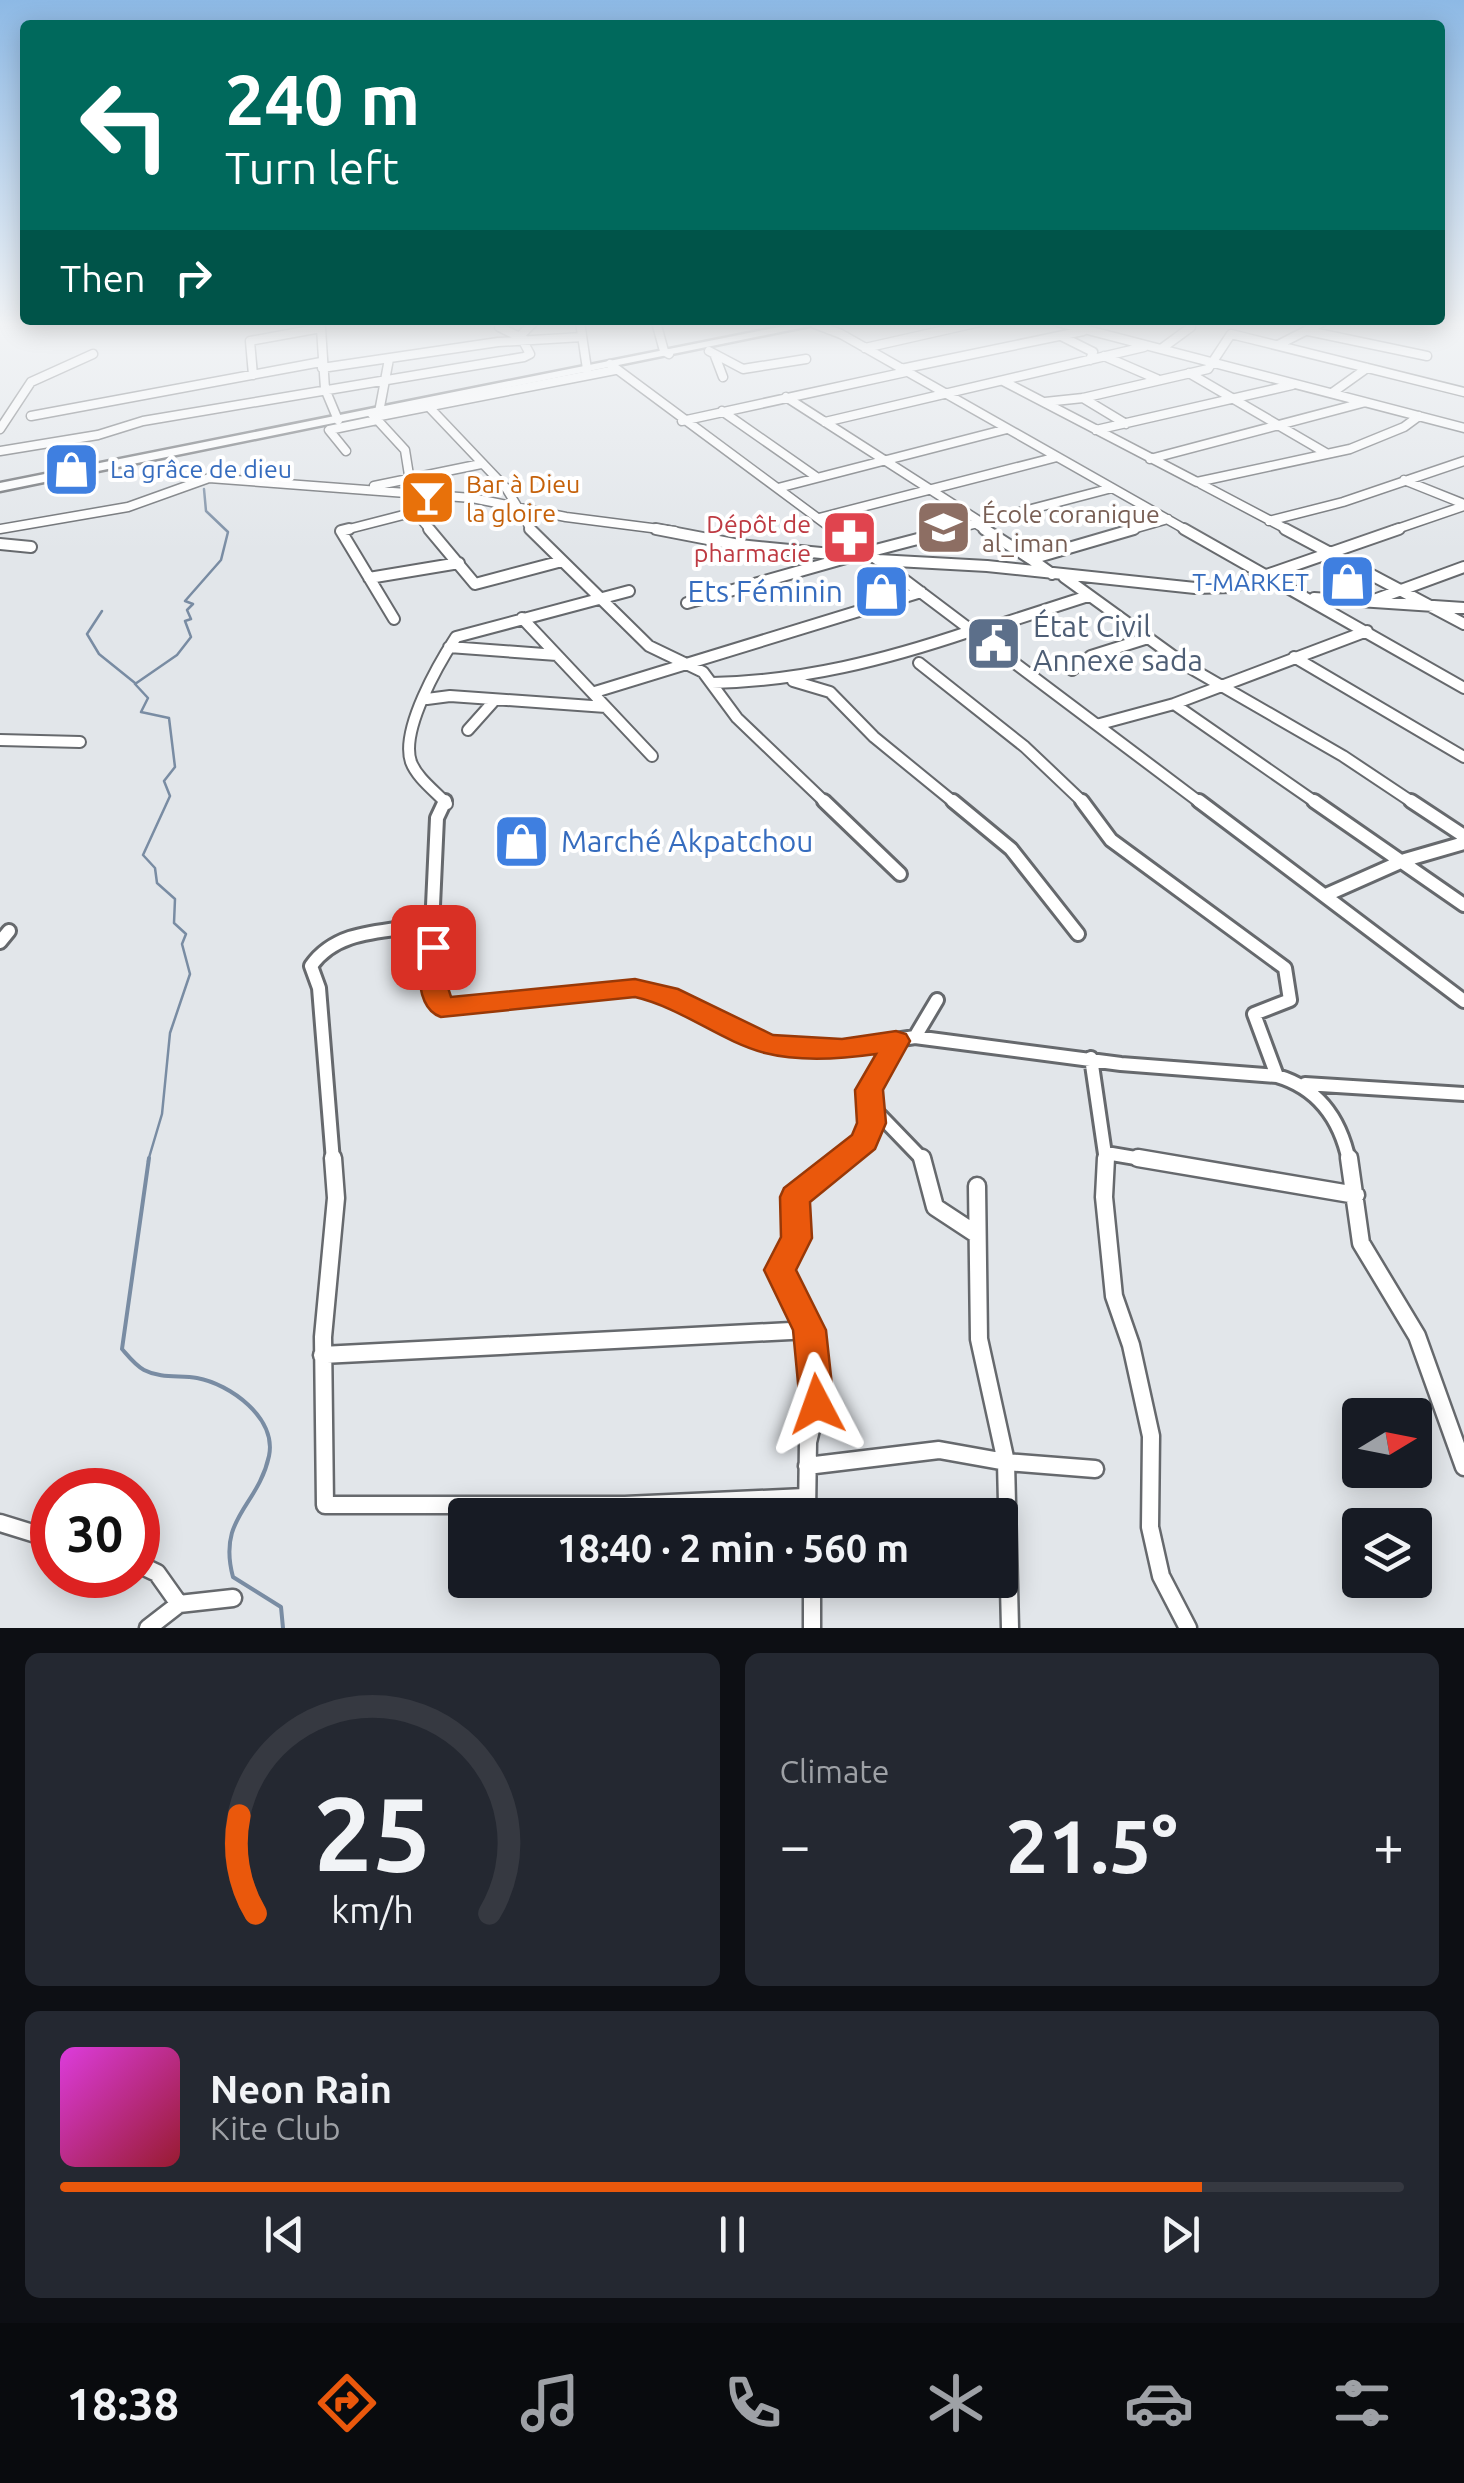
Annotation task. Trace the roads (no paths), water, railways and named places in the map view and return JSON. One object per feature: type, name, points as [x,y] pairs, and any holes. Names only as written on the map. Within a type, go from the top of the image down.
[{"type":"highway","points":[[0,487],[464,398]]},
{"type":"street","points":[[0,429],[20,398]]},
{"type":"street","points":[[30,416],[128,398]]},
{"type":"street","points":[[0,450],[278,398]]},
{"type":"street","points":[[329,398],[338,420]]},
{"type":"street","points":[[375,416],[380,398]]},
{"type":"street","points":[[346,451],[329,430],[375,416],[468,398]]},
{"type":"street","points":[[652,398],[1100,724],[1464,1001]]},
{"type":"street","points":[[682,421],[782,398]]},
{"type":"street","points":[[788,398],[933,491],[1148,638],[1343,756],[1464,839]]},
{"type":"street","points":[[825,422],[930,398]]},
{"type":"street","points":[[954,398],[1464,688]]},
{"type":"street","points":[[1037,398],[1464,624]]},
{"type":"street","points":[[1045,402],[1083,398],[1126,424]]},
{"type":"street","points":[[1096,430],[1236,398]]},
{"type":"street","points":[[1351,398],[1464,428]]},
{"type":"street","points":[[1232,399],[1326,452]]},
{"type":"street","points":[[1150,460],[1366,402]]},
{"type":"street","points":[[430,407],[506,488],[513,506],[600,599],[649,646],[690,663],[712,683],[737,718],[900,874]]},
{"type":"street","points":[[722,411],[816,476]]},
{"type":"street","points":[[375,416],[406,450],[415,512],[475,584],[562,561]]},
{"type":"street","points":[[1197,482],[1223,482],[1400,430],[1419,416]]},
{"type":"street","points":[[778,488],[1008,429]]},
{"type":"street","points":[[819,518],[1057,457]]},
{"type":"street","points":[[1269,521],[1344,502],[1464,461]]},
{"type":"street","points":[[370,488],[408,476],[482,464]]},
{"type":"street","points":[[0,529],[128,507],[205,478],[472,498],[711,536],[738,545],[852,556]]},
{"type":"street","points":[[1404,480],[1464,505]]},
{"type":"street","points":[[472,498],[506,488]]},
{"type":"street","points":[[687,603],[1112,488]]},
{"type":"street","points":[[878,560],[1216,588],[1250,584],[1464,505]]},
{"type":"street","points":[[394,619],[341,531],[415,512]]},
{"type":"street","points":[[1031,559],[1168,520]]},
{"type":"street","points":[[764,532],[769,545]]},
{"type":"street","points":[[0,544],[31,547]]},
{"type":"street","points":[[368,578],[459,563]]},
{"type":"street","points":[[1371,602],[1464,567]]},
{"type":"street","points":[[629,591],[456,637],[449,647],[406,747],[412,765],[447,804],[440,808],[437,818],[430,972],[441,1007],[635,988],[669,996],[769,1044],[842,1048],[915,1037],[1277,1076],[1304,1084],[1464,1094]]},
{"type":"street","points":[[595,692],[921,592]]},
{"type":"street","points":[[712,683],[794,681],[861,668],[1088,596]]},
{"type":"street","points":[[1311,598],[1464,608]]},
{"type":"street","points":[[522,618],[652,756]]},
{"type":"street","points":[[1100,724],[1174,704],[1220,683],[1368,631]]},
{"type":"street","points":[[1072,670],[1091,656],[1148,638]]},
{"type":"street","points":[[449,647],[557,655]]},
{"type":"street","points":[[1294,657],[1464,757]]},
{"type":"street","points":[[919,663],[992,717],[1080,798],[1106,826],[1111,840],[1285,968],[1290,1000],[1254,1014],[1277,1076]]},
{"type":"street","points":[[794,681],[830,692],[874,737],[1011,850],[1078,934]]},
{"type":"street","points":[[426,699],[450,696],[606,707]]},
{"type":"street","points":[[468,730],[493,702]]},
{"type":"street","points":[[1174,704],[1404,860],[1464,906]]},
{"type":"street","points":[[0,740],[80,742]]},
{"type":"street","points":[[1326,894],[1464,839]]},
{"type":"street","points":[[435,923],[343,940],[326,946],[311,966],[319,988],[336,1198],[322,1355],[325,1505],[448,1502]]},
{"type":"street","points":[[915,1037],[937,1000]]},
{"type":"street","points":[[806,1498],[817,1404],[810,1330],[780,1270],[797,1238],[795,1197],[864,1141],[871,1123],[869,1090],[896,1041]]},
{"type":"street","points":[[1091,1058],[1106,1152],[1104,1196],[1114,1296],[1131,1345],[1151,1436],[1150,1527],[1161,1576],[1188,1628]]},
{"type":"street","points":[[1304,1084],[1320,1098],[1348,1154],[1361,1243],[1417,1336],[1464,1468]]},
{"type":"street","points":[[871,1106],[924,1161],[930,1172],[926,1188],[933,1207],[976,1234]]},
{"type":"street","points":[[1106,1152],[1356,1195]]},
{"type":"street","points":[[977,1186],[978,1339],[1006,1462],[1010,1628]]},
{"type":"street","points":[[322,1355],[401,1348],[733,1338],[810,1330]]},
{"type":"street","points":[[807,1466],[939,1450],[1006,1462],[1094,1470]]},
{"type":"street","points":[[0,1524],[30,1532]]},
{"type":"street","points":[[160,1576],[180,1604]]},
{"type":"street","points":[[148,1628],[180,1604],[233,1598]]},
{"type":"street","points":[[812,1598],[812,1628]]},
{"type":"waterway","points":[[148,1161],[162,1114],[170,1033],[190,974],[182,944],[186,934],[174,923],[175,899],[157,883],[155,868],[143,855],[170,796],[164,781],[175,767],[169,718],[141,712],[148,698],[135,684],[177,655],[191,637],[185,621],[191,619],[187,610],[193,604],[185,601],[221,560],[228,532],[206,511],[204,489]]},
{"type":"waterway","points":[[102,611],[87,634],[99,654],[135,683]]},
{"type":"waterway","points":[[149,1158],[122,1349],[150,1373],[197,1378],[223,1387],[248,1405],[266,1429],[269,1456],[264,1473],[234,1526],[230,1557],[233,1577],[281,1607],[283,1628]]},
{"type":"place","name":"La grâce de dieu","points":[[71,469]]},
{"type":"place","name":"Bar à Dieu la gloire","points":[[427,498]]},
{"type":"place","name":"École coranique al_iman","points":[[943,528]]},
{"type":"place","name":"Dépôt de pharmacie","points":[[850,538]]},
{"type":"place","name":"T-MARKET","points":[[1348,582]]},
{"type":"place","name":"Ets Féminin","points":[[882,592]]},
{"type":"place","name":"État Civil Annexe sada","points":[[994,644]]},
{"type":"place","name":"Marché Akpatchou","points":[[522,842]]}]
